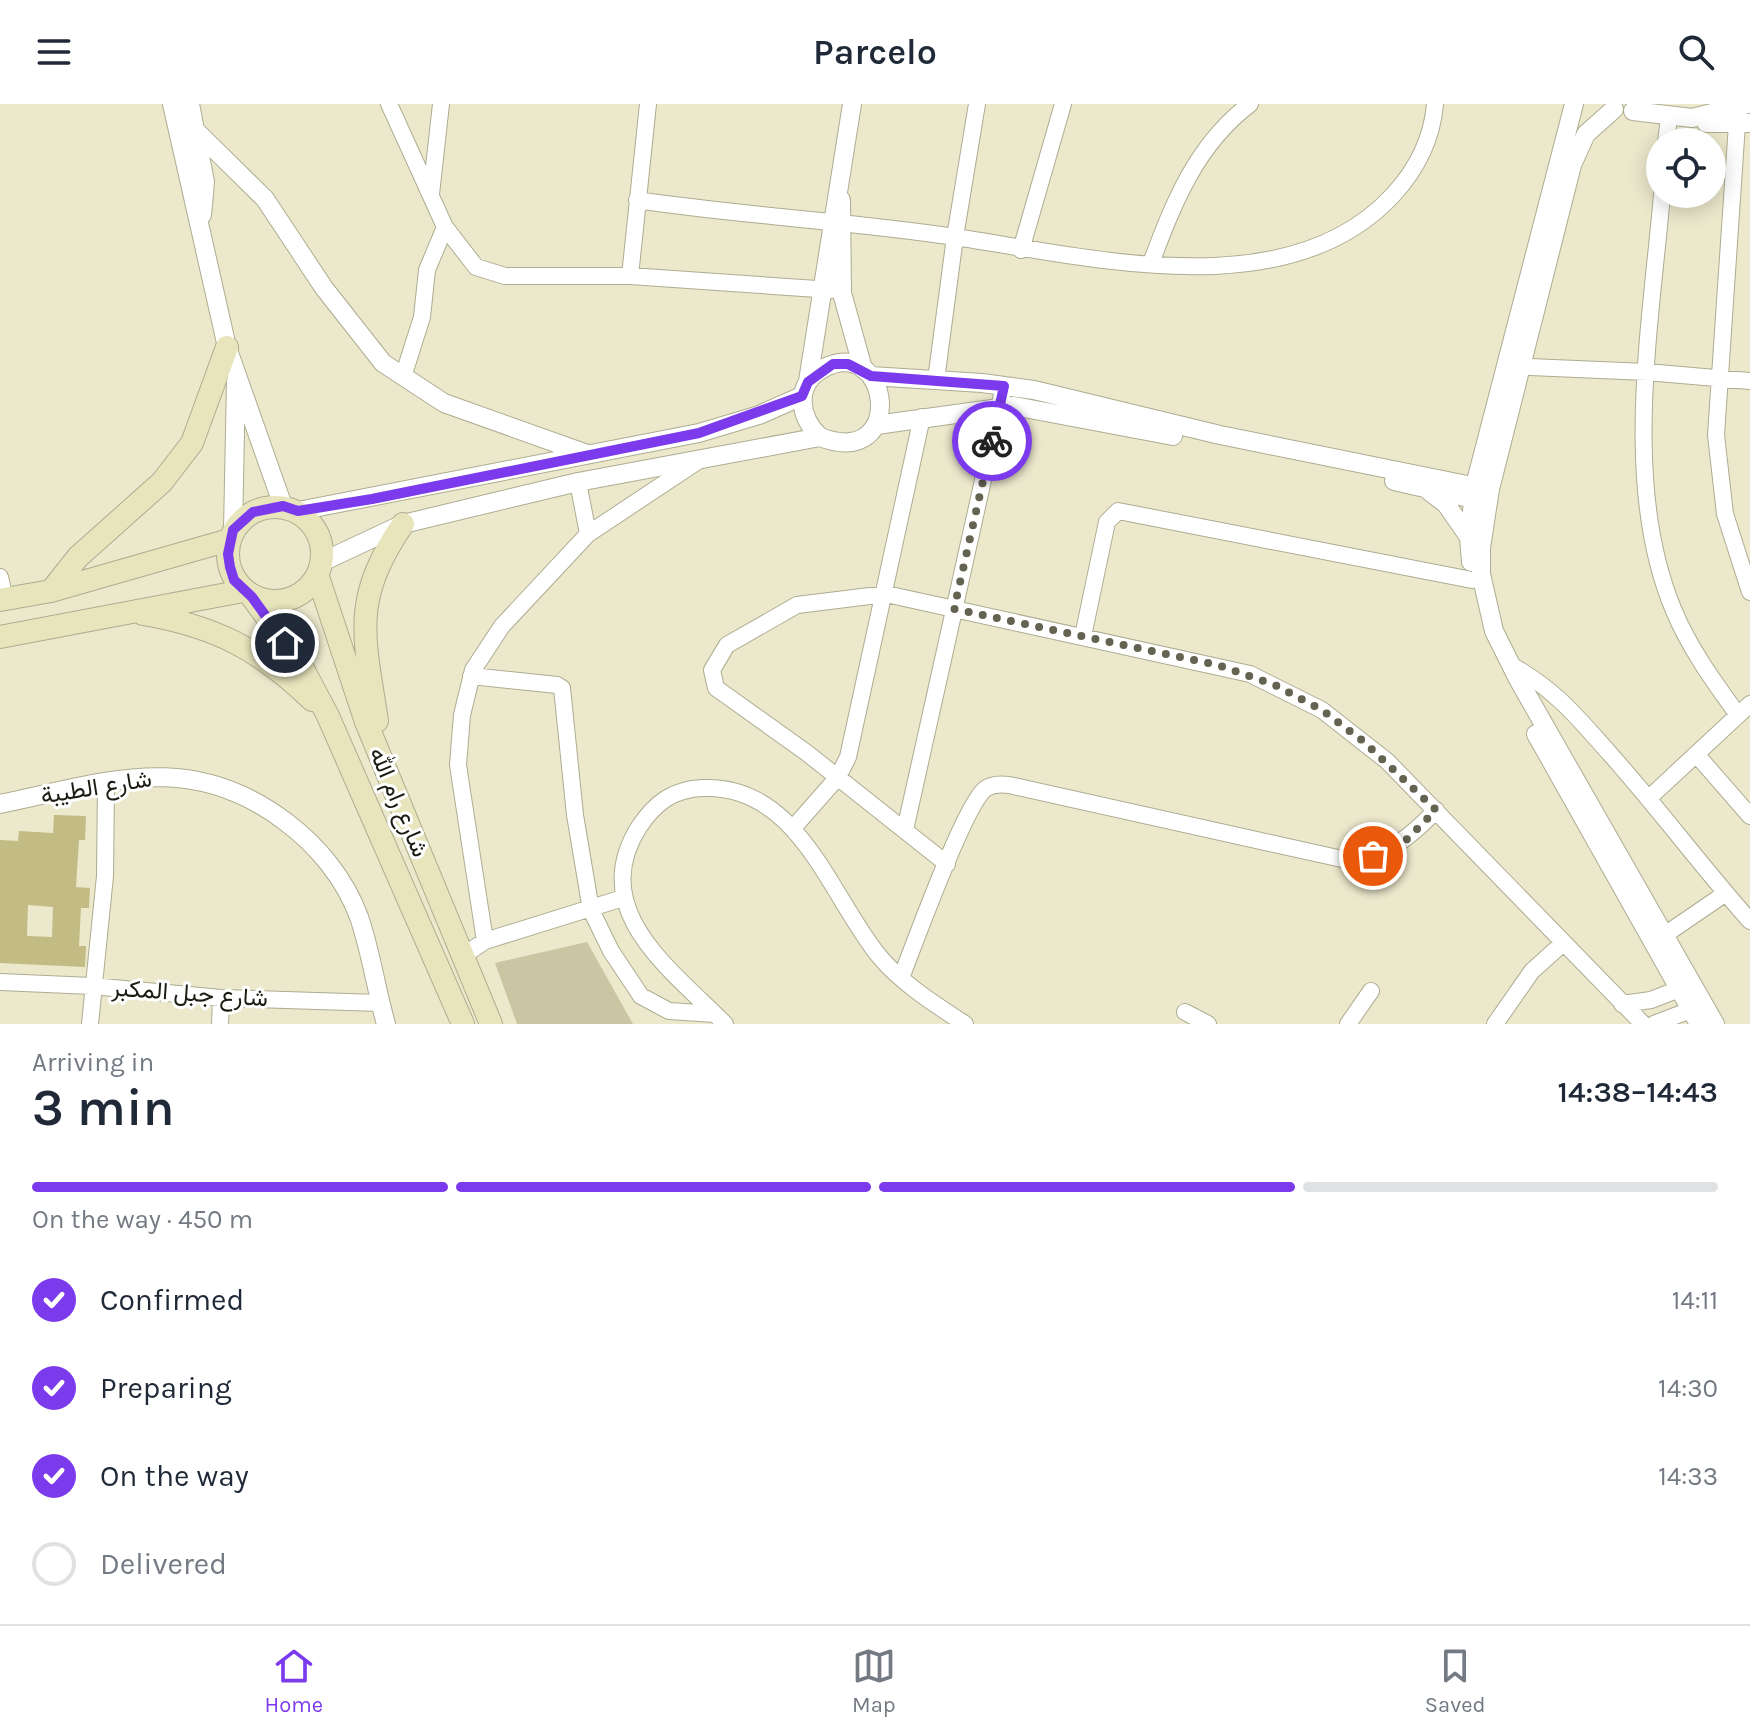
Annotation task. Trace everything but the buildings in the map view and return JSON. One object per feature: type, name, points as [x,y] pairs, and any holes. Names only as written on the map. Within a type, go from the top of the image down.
[{"type":"main road","points":[[51,591],[78,557],[162,482],[192,443],[227,347]]},
{"type":"main road","points":[[0,637],[126,611],[248,594],[287,600],[309,588],[320,570],[318,536],[290,508],[253,512],[231,535],[51,591],[2,592]]},
{"type":"main road","points":[[385,769],[363,633],[364,609],[378,566],[403,524]]},
{"type":"main road","points":[[231,535],[230,567],[248,594]]},
{"type":"main road","name":"شارع رام الله","points":[[320,570],[385,769],[491,1024]]},
{"type":"main road","name":"شارع رام الله","points":[[248,594],[301,665],[328,716],[463,1024]]},
{"type":"main road","points":[[126,611],[183,621],[220,634],[260,654],[328,716]]},
{"type":"street","points":[[172,104],[227,347],[290,508],[699,433],[805,389],[833,364],[848,364],[867,372],[1004,386],[1481,494]]},
{"type":"street","points":[[190,104],[205,182],[202,226]]},
{"type":"street","points":[[389,104],[445,227],[476,267],[492,273],[630,276],[821,287],[842,293]]},
{"type":"street","points":[[431,195],[441,104]]},
{"type":"street","points":[[630,276],[648,104]]},
{"type":"street","points":[[838,225],[821,287],[805,389],[805,419],[820,437],[835,443],[851,442],[865,436],[876,425],[882,400],[867,372],[842,293],[838,225],[840,186],[852,104]]},
{"type":"street","points":[[936,380],[977,104]]},
{"type":"street","points":[[1021,250],[1063,104]]},
{"type":"street","points":[[1151,263],[1172,207],[1200,154],[1229,120],[1250,104]]},
{"type":"street","points":[[637,200],[955,237],[1021,250],[1151,263],[1203,265],[1259,262],[1287,257],[1342,236],[1379,210],[1416,166],[1427,146],[1435,104]]},
{"type":"street","points":[[1574,104],[1469,537],[1472,580],[1487,643],[1687,987]]},
{"type":"street","points":[[1633,111],[1653,104]]},
{"type":"street","points":[[1692,118],[1748,104]]},
{"type":"street","points":[[1715,1024],[1699,1013],[1666,934],[1511,665],[1494,631],[1481,574],[1482,460],[1575,154],[1609,106],[1708,123],[1744,124],[1716,435],[1718,476],[1729,533],[1750,592]]},
{"type":"street","points":[[1668,128],[1669,117]]},
{"type":"street","points":[[197,132],[265,199],[324,288],[383,363],[444,403],[587,454]]},
{"type":"street","points":[[1649,798],[1745,713],[1688,641],[1662,578],[1647,497],[1644,421],[1661,208]]},
{"type":"street","points":[[403,377],[422,317],[427,270],[445,227]]},
{"type":"street","points":[[1512,366],[1647,372],[1750,381]]},
{"type":"street","points":[[231,535],[236,374]]},
{"type":"street","points":[[905,830],[1004,386]]},
{"type":"street","points":[[876,425],[1000,406],[1037,408],[1431,482],[1458,474],[1482,460]]},
{"type":"street","points":[[794,827],[838,777],[848,757],[886,594],[922,417]]},
{"type":"street","points":[[320,570],[403,524],[578,482],[820,437]]},
{"type":"street","points":[[485,941],[458,765],[462,715],[471,676],[486,646],[502,626],[588,534],[700,459]]},
{"type":"street","points":[[578,482],[588,534]]},
{"type":"street","points":[[1431,482],[1469,537]]},
{"type":"street","points":[[1083,636],[1107,522],[1112,513],[1118,511],[1472,580]]},
{"type":"street","points":[[947,864],[838,777],[716,688],[712,670],[727,645],[797,605],[886,594],[1218,665],[1300,696],[1363,741],[1436,810],[1562,944],[1643,1024]]},
{"type":"street","points":[[1511,665],[1551,689],[1649,798],[1750,921]]},
{"type":"street","points":[[471,676],[562,688],[575,815],[591,910],[611,951],[641,996],[669,1011],[720,1019]]},
{"type":"street","points":[[1696,754],[1750,816]]},
{"type":"street","name":"شارع الطيبة","points":[[0,804],[147,776],[197,778],[239,792],[314,843],[358,914],[386,1024]]},
{"type":"street","points":[[90,1024],[105,876],[106,783]]},
{"type":"street","points":[[901,978],[947,864],[981,794],[993,785],[1009,785],[1342,859],[1363,858],[1392,848],[1410,837],[1436,810]]},
{"type":"street","points":[[720,1019],[657,958],[630,916],[623,898],[624,869],[631,843],[651,810],[667,796],[700,788],[729,790],[794,827],[877,954],[901,978],[965,1024]]},
{"type":"street","points":[[1666,934],[1726,893]]},
{"type":"street","points":[[464,955],[485,941],[623,898]]},
{"type":"street","points":[[1495,1024],[1532,971],[1562,944]]},
{"type":"street","name":"شارع جبل المكبر","points":[[0,982],[92,986],[221,998],[380,1003]]},
{"type":"street","points":[[1622,1004],[1651,1000],[1687,987]]},
{"type":"street","points":[[1348,1024],[1371,991]]},
{"type":"street","points":[[220,1024],[221,998]]},
{"type":"street","points":[[1185,1012],[1208,1024]]},
{"type":"street","points":[[1654,1024],[1699,1013]]},
{"type":"shaded area","points":[[587,942],[633,1024],[517,1024],[495,963]]},
{"type":"way so far","points":[[992,441],[954,609],[1218,665],[1250,674],[1300,696],[1387,761],[1436,810],[1405,841],[1373,856]]},
{"type":"route","points":[[285,643],[252,597],[234,580],[228,554],[233,530],[242,519],[265,507],[283,506],[298,511],[372,499],[699,433],[759,415],[802,396],[808,382],[819,371],[833,364],[848,364],[863,369],[871,376],[1004,386],[992,441]]}]
